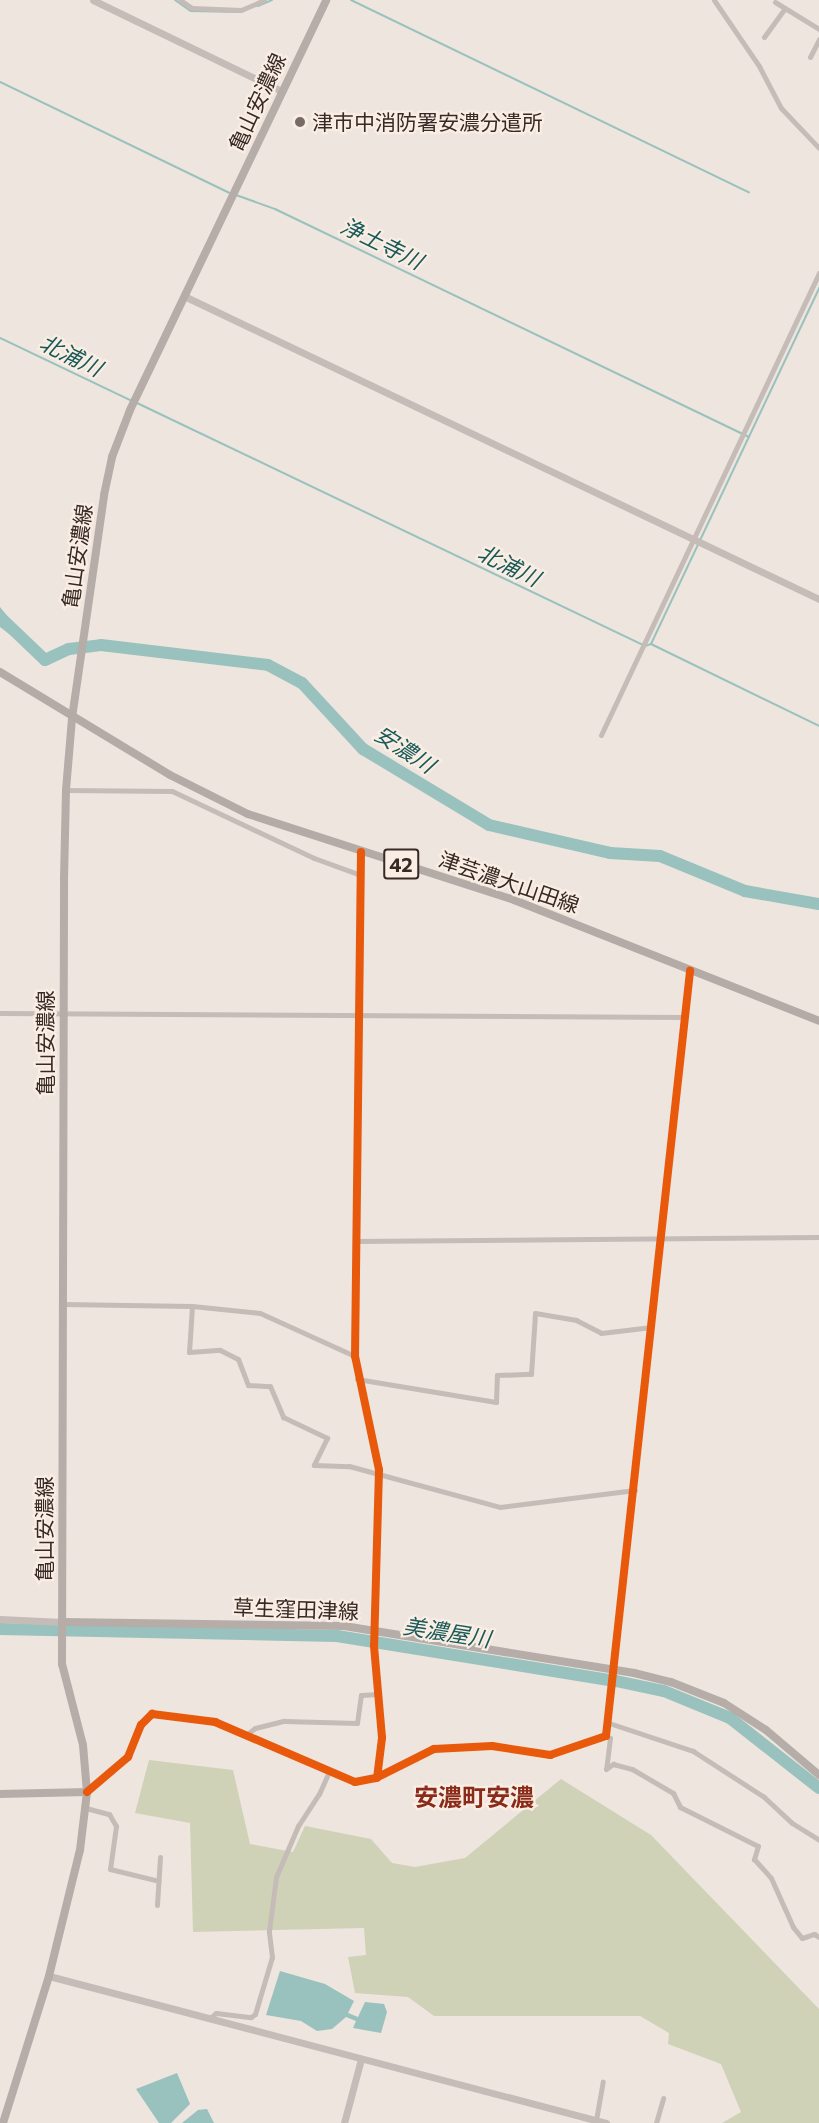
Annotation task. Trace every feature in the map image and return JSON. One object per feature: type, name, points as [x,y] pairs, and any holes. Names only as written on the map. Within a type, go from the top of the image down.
[{"type":"main road","name":"亀山安濃線","points":[[3,2123],[49,1976],[80,1850],[87,1792],[83,1745],[64,1674],[62,1641],[63,1014],[66,790],[72,718],[94,566],[112,457],[130,410],[326,0]]},
{"type":"main road","name":"津芸濃大山田線","points":[[0,672],[72,718],[170,775],[248,814],[525,904],[819,1021]]},
{"type":"main road","name":"草生窪田津線","points":[[62,1624],[317,1624],[671,1682],[724,1703],[766,1730],[819,1775]]},
{"type":"main road","points":[[0,1794],[87,1792]]},
{"type":"street","points":[[93,0],[282,91]]},
{"type":"street","points":[[180,0],[192,8],[241,10],[264,0]]},
{"type":"street","points":[[714,0],[759,66],[782,108],[819,148]]},
{"type":"street","points":[[776,2],[819,29]]},
{"type":"street","points":[[764,38],[784,9]]},
{"type":"street","points":[[810,57],[819,39]]},
{"type":"street","points":[[601,735],[644,637],[819,273]]},
{"type":"street","points":[[184,296],[819,599]]},
{"type":"street","points":[[66,790],[172,791],[314,858],[358,874]]},
{"type":"street","points":[[361,852],[358,874],[356,1015],[355,1356],[357,1379],[379,1470],[376,1476],[374,1646],[382,1738],[377,1778]]},
{"type":"street","points":[[606,1736],[635,1490],[690,970]]},
{"type":"street","points":[[0,1013],[686,1017]]},
{"type":"street","points":[[356,1241],[658,1241],[662,1237],[819,1237]]},
{"type":"street","points":[[62,1304],[192,1306],[260,1313],[355,1356]]},
{"type":"street","points":[[192,1306],[189,1352],[220,1350],[238,1359],[248,1385],[270,1386],[283,1417],[327,1438],[314,1465],[349,1466],[376,1476],[500,1507],[635,1490]]},
{"type":"street","points":[[357,1379],[496,1402],[497,1376],[531,1374],[535,1313],[576,1320],[601,1333],[652,1327]]},
{"type":"street","points":[[0,1619],[62,1624]]},
{"type":"street","points":[[246,1735],[255,1728],[284,1722],[357,1723],[361,1695],[379,1694]]},
{"type":"street","points":[[87,1792],[128,1757],[141,1725],[152,1714],[207,1720],[355,1782],[377,1778],[434,1749],[492,1746],[550,1755],[606,1736]]},
{"type":"street","points":[[609,1723],[693,1751],[764,1797],[792,1823],[819,1840]]},
{"type":"street","points":[[606,1736],[610,1738],[606,1769],[613,1764],[632,1769],[673,1793],[680,1807],[758,1846],[754,1859],[771,1878],[794,1928],[802,1938],[814,1934],[819,1937]]},
{"type":"street","points":[[209,2019],[216,2013],[251,2017],[255,2014],[272,1957],[269,1931],[276,1877],[298,1826],[319,1794],[328,1772]]},
{"type":"street","points":[[86,1808],[109,1814],[116,1826],[110,1869],[159,1881]]},
{"type":"street","points":[[157,1905],[160,1857]]},
{"type":"street","points":[[49,1976],[606,2123]]},
{"type":"street","points":[[344,2123],[361,2059]]},
{"type":"street","points":[[596,2121],[603,2082]]},
{"type":"street","points":[[657,2123],[663,2098]]},
{"type":"green space","points":[[149,1760],[233,1770],[250,1844],[293,1852],[305,1826],[371,1839],[392,1863],[415,1867],[465,1858],[561,1779],[651,1835],[819,2009],[819,2123],[722,2123],[741,2112],[721,2064],[668,2044],[669,2033],[640,2016],[434,2016],[408,1997],[355,1993],[348,1957],[366,1955],[364,1928],[193,1932],[190,1823],[135,1813]]},
{"type":"water","points":[[0,607],[24,637],[38,656],[0,627]]},
{"type":"water","points":[[280,1971],[325,1984],[354,2001],[348,2013],[358,2017],[365,2002],[384,2004],[387,2012],[381,2033],[353,2028],[356,2021],[346,2017],[332,2029],[317,2031],[301,2021],[266,2015]]},
{"type":"water","points":[[177,2073],[190,2104],[171,2123],[159,2123],[136,2089]]},
{"type":"water","points":[[207,2109],[214,2123],[182,2123],[198,2110]]},
{"type":"waterway","points":[[175,0],[191,11],[241,12]]},
{"type":"waterway","points":[[258,6],[272,0]]},
{"type":"waterway","points":[[351,0],[749,192]]},
{"type":"waterway","name":"浄土寺川","points":[[0,82],[230,193]]},
{"type":"waterway","name":"浄土寺川","points":[[236,195],[275,209],[749,437]]},
{"type":"waterway","name":"北浦川","points":[[651,644],[819,288]]},
{"type":"waterway","name":"北浦川","points":[[0,338],[132,401]]},
{"type":"waterway","name":"北浦川","points":[[137,403],[645,646],[651,644]]},
{"type":"waterway","name":"安濃川","points":[[0,617],[45,660],[69,649],[101,645],[268,665],[302,683],[363,749],[489,825],[610,853],[660,856],[745,891],[819,904]]},
{"type":"waterway","points":[[651,644],[819,726]]},
{"type":"waterway","name":"美濃屋川","points":[[0,1629],[337,1636],[616,1681],[664,1691],[730,1718],[819,1788]]},
{"type":"cycle path","points":[[361,852],[355,1356],[379,1470],[374,1646],[382,1738],[377,1778]]},
{"type":"cycle path","points":[[87,1792],[128,1757],[141,1725],[152,1714],[215,1722],[355,1782],[376,1778],[434,1749],[492,1746],[550,1755],[606,1736],[690,971]]},
{"type":"place","name":"津市中消防署安濃分遣所","points":[[300,122]]},
{"type":"district","name":"安濃町安濃","points":[[474,1797]]}]
